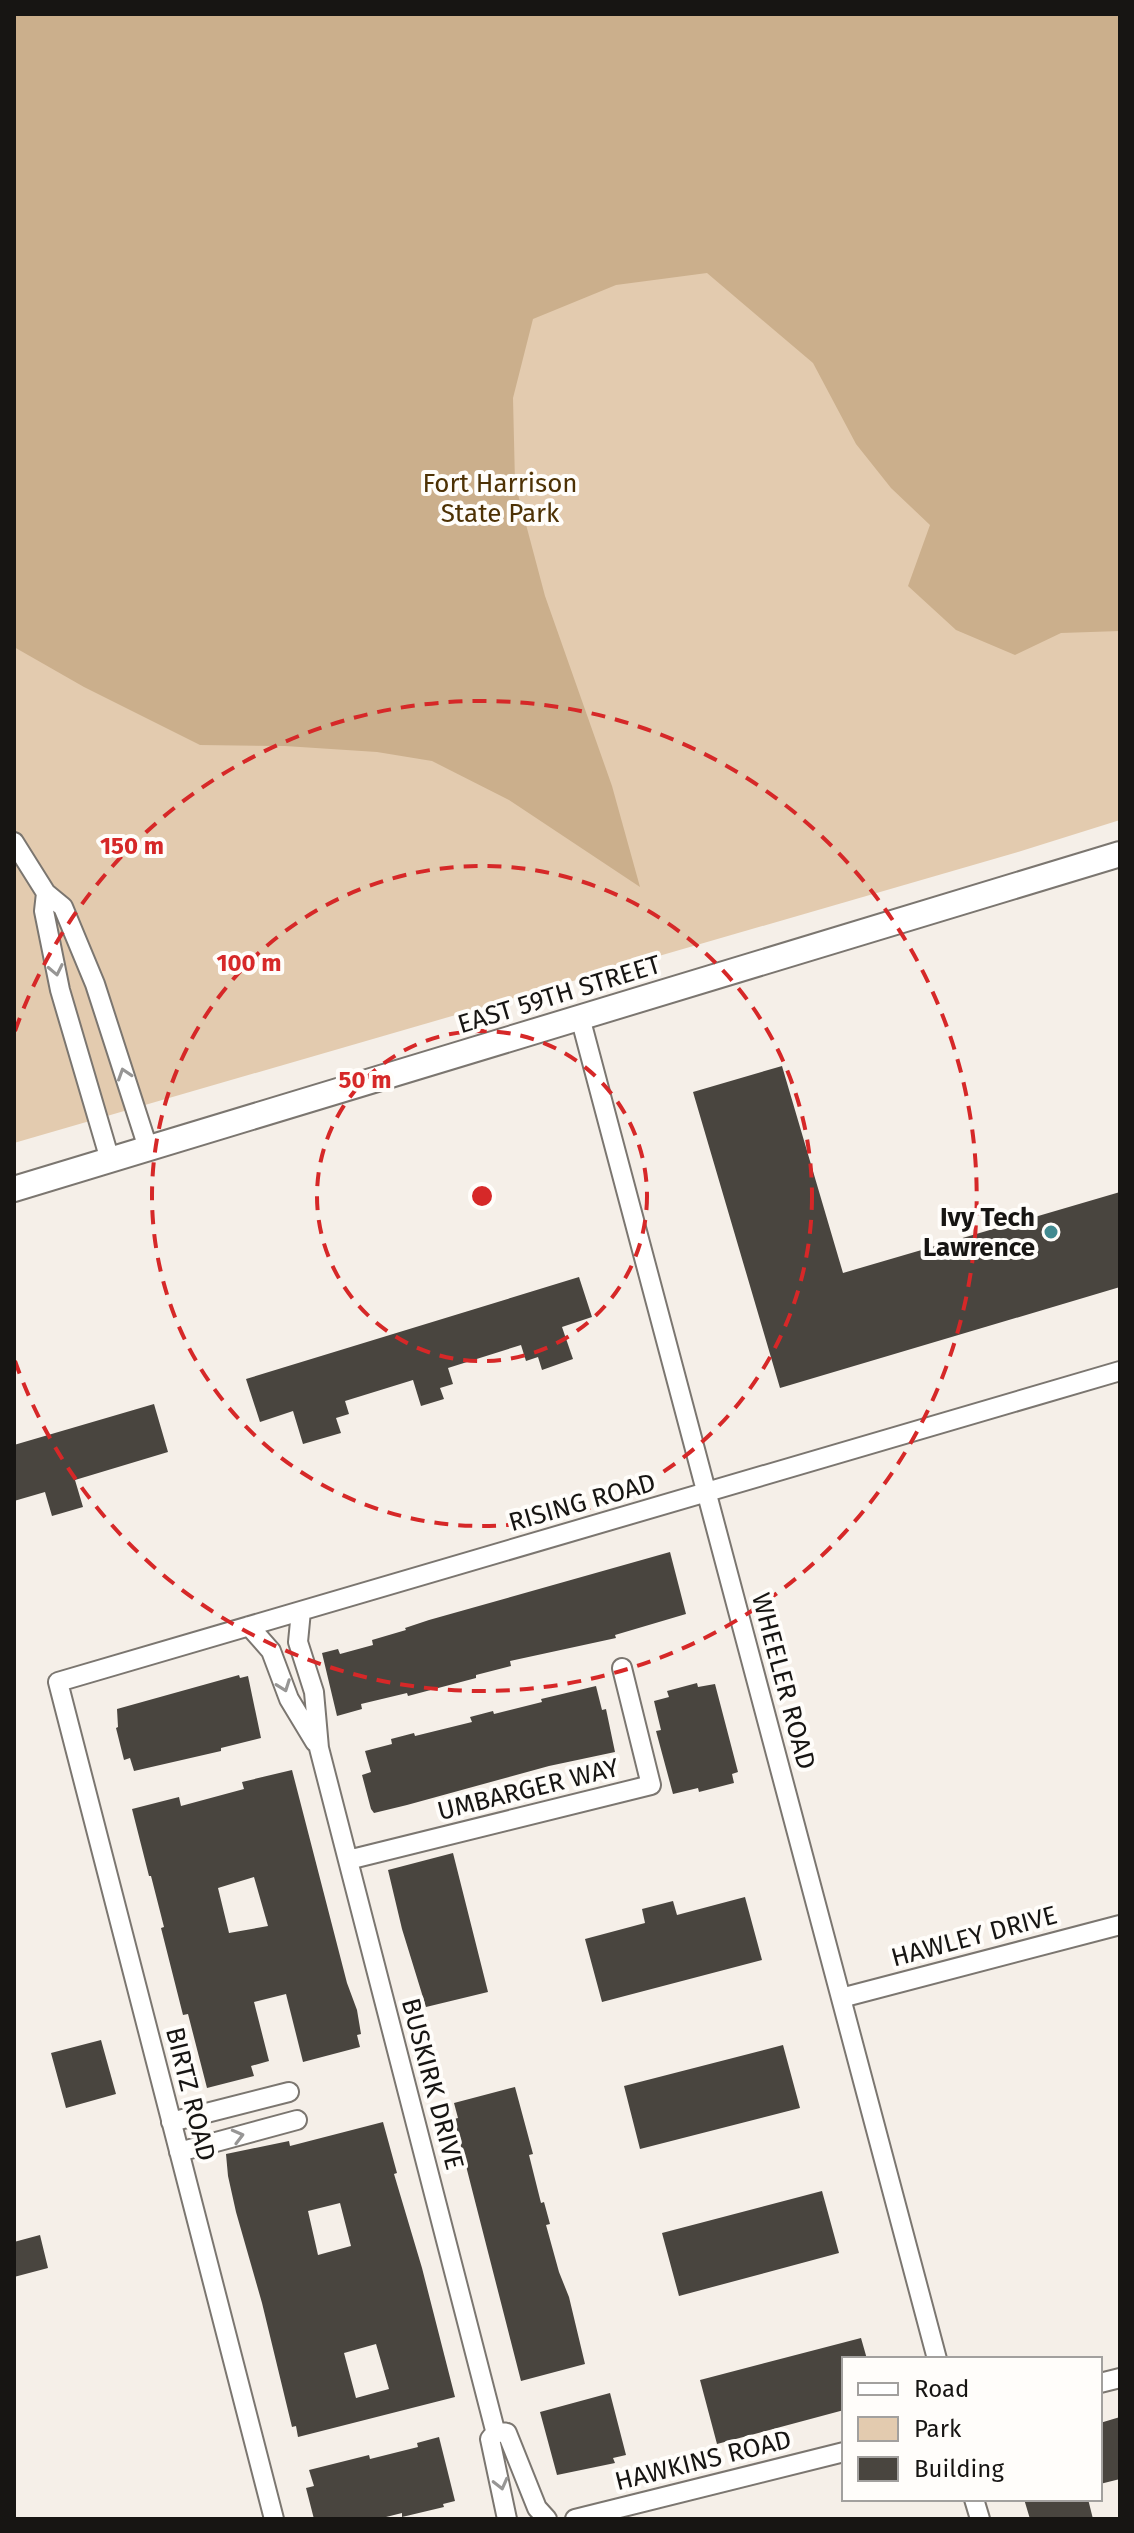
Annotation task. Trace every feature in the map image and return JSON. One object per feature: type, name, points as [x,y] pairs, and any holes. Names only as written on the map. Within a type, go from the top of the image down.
[{"type":"street","points":[[14,842],[46,893],[63,907],[95,984],[148,1148]]},
{"type":"street","name":"EAST 59TH STREET","points":[[14,1189],[1120,854]]},
{"type":"street","points":[[46,893],[44,911],[60,990],[110,1160]]},
{"type":"street","name":"WHEELER ROAD","points":[[580,1017],[936,2357]]},
{"type":"street","name":"RISING ROAD","points":[[58,1682],[1120,1371]]},
{"type":"street","name":"BUSKIRK DRIVE","points":[[301,1611],[298,1642],[314,1692],[319,1748],[496,2434]]},
{"type":"street","name":"BUSKIRK DRIVE","points":[[249,1626],[271,1651],[289,1699],[319,1748]]},
{"type":"street","name":"UMBARGER WAY","points":[[348,1860],[651,1785],[622,1668]]},
{"type":"street","name":"BIRTZ ROAD","points":[[58,1682],[274,2519]]},
{"type":"street","name":"HAWLEY DRIVE","points":[[841,1998],[1120,1925]]},
{"type":"street","points":[[171,2122],[289,2092]]},
{"type":"street","points":[[179,2152],[297,2120]]},
{"type":"street","name":"BUSKIRK DRIVE","points":[[507,2519],[490,2439],[496,2434],[507,2433],[537,2508],[547,2519]]},
{"type":"street","name":"HAWKINS ROAD","points":[[575,2519],[842,2452]]},
{"type":"green space","name":"Fort Harrison State Park","points":[[14,14],[1120,14],[1120,820],[14,1143]]},
{"type":"green space","points":[[14,14],[1120,14],[1120,631],[1061,633],[1015,655],[956,630],[908,586],[930,525],[891,488],[856,444],[813,363],[707,273],[616,285],[533,319],[513,398],[515,483],[545,596],[612,786],[640,887],[509,800],[432,761],[377,752],[200,745],[84,687],[14,647]]},
{"type":"building","name":"Ivy Tech Lawrence","points":[[782,1066],[843,1273],[1120,1192],[1120,1287],[780,1388],[693,1092]]},
{"type":"building","points":[[579,1277],[592,1317],[562,1327],[573,1359],[542,1370],[538,1357],[526,1361],[521,1345],[448,1368],[453,1384],[440,1388],[444,1399],[421,1406],[413,1380],[345,1401],[349,1414],[336,1418],[341,1433],[303,1444],[293,1411],[260,1422],[246,1379]]},
{"type":"building","points":[[154,1404],[168,1452],[75,1480],[83,1507],[52,1516],[45,1492],[14,1501],[14,1445]]},
{"type":"building","points":[[670,1552],[686,1614],[615,1635],[616,1638],[510,1661],[511,1666],[476,1675],[476,1678],[408,1696],[407,1693],[361,1704],[362,1709],[337,1716],[322,1653],[338,1649],[340,1654],[373,1645],[372,1640],[429,1620]]},
{"type":"building","points":[[239,1675],[240,1678],[248,1676],[261,1738],[221,1748],[221,1751],[134,1771],[130,1758],[124,1760],[116,1728],[117,1709]]},
{"type":"building","points":[[697,1683],[698,1687],[715,1684],[738,1772],[732,1774],[734,1783],[699,1792],[698,1788],[673,1794],[656,1731],[661,1730],[654,1701],[669,1697],[667,1691]]},
{"type":"building","points":[[596,1686],[602,1710],[606,1709],[615,1752],[549,1766],[374,1813],[371,1809],[362,1775],[371,1772],[365,1751],[392,1744],[391,1739],[472,1722],[470,1717],[493,1711],[494,1714]]},
{"type":"building","points":[[292,1770],[347,1983],[357,2010],[360,2047],[303,2062],[286,1994],[254,2002],[269,2061],[251,2066],[254,2076],[207,2088],[188,2014],[183,2015],[161,1928],[164,1927],[132,1809],[179,1797],[181,1806],[244,1789],[242,1782]],"holes":[[[254,1877],[268,1926],[229,1933],[218,1888]]]},
{"type":"building","points":[[453,1853],[488,1992],[426,2007],[388,1870]]},
{"type":"building","points":[[745,1897],[762,1960],[602,2002],[585,1939],[645,1923],[642,1909],[673,1901],[677,1915]]},
{"type":"building","points":[[101,2040],[116,2094],[66,2108],[51,2053]]},
{"type":"building","points":[[783,2045],[800,2108],[640,2149],[624,2086]]},
{"type":"building","points":[[515,2087],[533,2154],[529,2155],[541,2203],[544,2202],[550,2224],[546,2225],[569,2297],[585,2364],[521,2381],[454,2119],[458,2118],[454,2103]]},
{"type":"building","points":[[383,2122],[397,2173],[394,2174],[455,2397],[298,2437],[296,2426],[292,2427],[236,2212],[226,2154],[289,2141],[290,2146]],"holes":[[[340,2203],[351,2246],[318,2255],[308,2211]],[[376,2344],[389,2389],[356,2398],[344,2353]]]},
{"type":"building","points":[[822,2191],[839,2253],[679,2296],[662,2233]]},
{"type":"building","points":[[40,2235],[48,2268],[14,2277],[14,2242]]},
{"type":"building","points":[[861,2338],[866,2357],[842,2357],[842,2411],[717,2444],[700,2380]]},
{"type":"building","points":[[610,2393],[626,2455],[613,2458],[615,2463],[557,2475],[540,2412]]},
{"type":"building","points":[[1120,2417],[1120,2479],[1102,2484],[1102,2422]]},
{"type":"building","points":[[439,2437],[455,2501],[443,2504],[444,2507],[402,2517],[402,2513],[378,2519],[314,2519],[306,2488],[314,2486],[309,2470],[418,2447],[417,2443]]},
{"type":"building","points":[[1025,2501],[1088,2501],[1093,2519],[1030,2519]]},
{"type":"place","name":"Ivy Tech Lawrence","points":[[1051,1232]]}]
